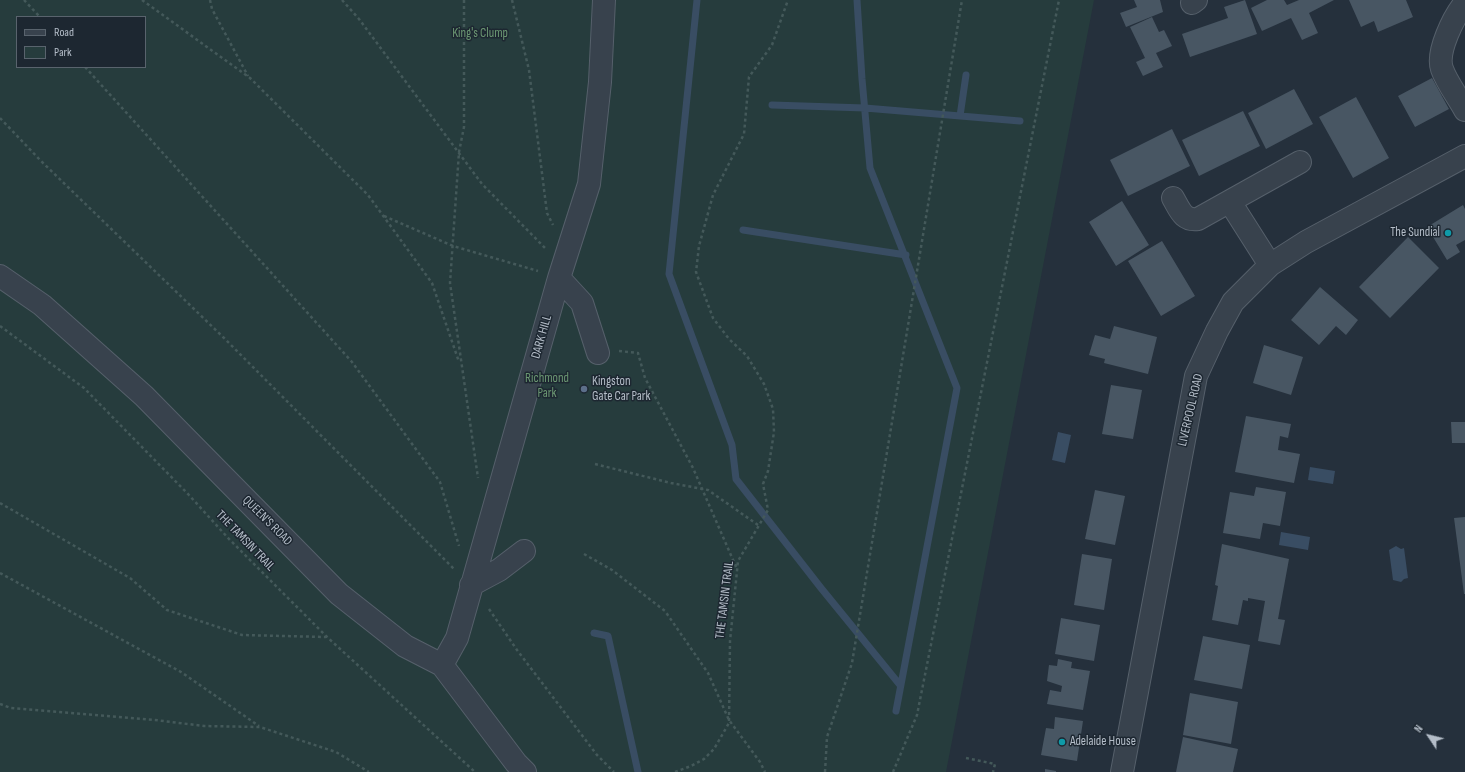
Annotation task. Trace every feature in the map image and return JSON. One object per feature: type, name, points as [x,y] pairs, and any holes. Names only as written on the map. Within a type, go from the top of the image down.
[{"type":"street","name":"DARK HILL","points":[[442,665],[457,638],[559,278],[589,184],[600,82],[604,0]]},
{"type":"street","points":[[1460,3],[1443,49],[1442,68],[1465,110]]},
{"type":"street","name":"LIVERPOOL ROAD","points":[[1122,772],[1196,376],[1217,331],[1233,302],[1270,265],[1306,242],[1465,156]]},
{"type":"street","points":[[1172,198],[1186,218],[1190,220],[1198,219],[1300,162]]},
{"type":"street","points":[[1230,202],[1270,265]]},
{"type":"street","name":"QUEEN'S ROAD","points":[[0,276],[42,305],[144,396],[340,594],[405,646],[442,665],[516,763],[525,772]]},
{"type":"street","points":[[559,278],[582,304],[598,353]]},
{"type":"street","points":[[471,585],[499,570],[524,551]]},
{"type":"path","points":[[24,0],[39,16]]},
{"type":"path","points":[[142,0],[250,78],[368,195],[432,283],[461,368]]},
{"type":"path","points":[[210,0],[212,9],[250,78]]},
{"type":"path","points":[[342,0],[482,184],[543,249],[567,256]]},
{"type":"path","points":[[464,0],[464,127],[458,152],[450,283],[478,482]]},
{"type":"path","points":[[512,0],[529,70],[547,214],[567,256]]},
{"type":"path","name":"THE TAMSIN TRAIL","points":[[675,772],[704,759],[714,749],[729,723],[730,641],[738,561],[768,510],[763,484],[768,471],[774,432],[773,409],[764,384],[747,356],[729,339],[713,318],[696,272],[699,246],[712,195],[744,134],[749,77],[772,45],[788,0]]},
{"type":"path","points":[[825,772],[827,737],[852,662],[962,0]]},
{"type":"path","points":[[893,772],[917,715],[1060,0]]},
{"type":"path","points":[[86,68],[352,362],[440,482],[460,548]]},
{"type":"path","points":[[0,118],[41,161],[224,338],[409,525],[471,585],[517,650],[597,755],[614,772]]},
{"type":"path","points":[[383,216],[453,246],[559,278]]},
{"type":"path","name":"THE TAMSIN TRAIL","points":[[0,326],[84,388],[188,494],[229,539],[327,637],[475,772]]},
{"type":"path","points":[[598,353],[615,350],[638,353],[645,378],[690,461],[737,570]]},
{"type":"path","points":[[595,464],[671,483],[708,490],[758,525]]},
{"type":"path","points":[[0,503],[130,578],[168,610],[242,635],[327,637]]},
{"type":"path","points":[[584,554],[612,570],[665,611],[708,672],[729,720],[760,762],[764,772]]},
{"type":"path","points":[[0,573],[181,672],[260,727],[336,752],[369,772]]},
{"type":"path","points":[[0,704],[11,708],[155,720],[204,726],[260,727]]},
{"type":"path","points":[[966,758],[995,764],[993,772]]},
{"type":"green space","name":"Richmond Park","points":[[0,0],[1094,0],[946,772],[0,772]]},
{"type":"water","points":[[1058,432],[1071,435],[1065,463],[1052,460]]},
{"type":"water","points":[[1310,467],[1335,471],[1333,484],[1308,480]]},
{"type":"water","points":[[1281,532],[1310,537],[1308,550],[1279,545]]},
{"type":"water","points":[[1396,546],[1401,549],[1404,548],[1408,578],[1401,582],[1393,580],[1389,550]]},
{"type":"building","points":[[1134,0],[1160,0],[1163,12],[1126,27],[1120,13],[1137,7]]},
{"type":"building","points":[[1245,0],[1257,34],[1190,57],[1182,34],[1228,18],[1224,7]]},
{"type":"building","points":[[1267,0],[1284,0],[1287,5],[1299,0],[1334,0],[1309,13],[1318,33],[1302,40],[1291,18],[1262,31],[1251,8]]},
{"type":"building","points":[[1349,0],[1406,0],[1413,17],[1378,32],[1374,21],[1361,27]]},
{"type":"building","points":[[1152,17],[1159,32],[1164,30],[1172,46],[1156,53],[1163,67],[1143,76],[1136,62],[1145,58],[1130,27]]},
{"type":"building","points":[[1432,78],[1449,109],[1415,127],[1398,96]]},
{"type":"building","points":[[1294,89],[1313,124],[1266,149],[1248,113]]},
{"type":"building","points":[[1356,97],[1389,158],[1353,178],[1319,117]]},
{"type":"building","points":[[1243,111],[1260,146],[1199,176],[1182,140]]},
{"type":"building","points":[[1172,129],[1190,166],[1128,196],[1110,160]]},
{"type":"building","points":[[1122,201],[1149,245],[1116,266],[1089,222]]},
{"type":"building","name":"The Sundial","points":[[1463,205],[1465,209],[1465,240],[1456,245],[1460,252],[1447,260],[1427,227]]},
{"type":"building","points":[[1408,237],[1439,268],[1390,318],[1359,287]]},
{"type":"building","points":[[1162,241],[1195,296],[1161,316],[1128,261]]},
{"type":"building","points":[[1320,287],[1358,320],[1346,335],[1336,326],[1319,345],[1291,320]]},
{"type":"building","points":[[1114,326],[1157,337],[1148,374],[1104,363],[1105,359],[1089,355],[1095,335],[1110,339]]},
{"type":"building","points":[[1264,345],[1303,357],[1291,395],[1253,383]]},
{"type":"building","points":[[1111,385],[1142,390],[1133,439],[1102,434]]},
{"type":"building","points":[[1246,416],[1291,424],[1288,438],[1280,436],[1278,450],[1300,454],[1294,483],[1235,472]]},
{"type":"building","points":[[1451,422],[1465,422],[1465,443],[1452,443]]},
{"type":"building","points":[[1256,487],[1286,492],[1280,526],[1263,523],[1260,539],[1223,533],[1230,492],[1254,496]]},
{"type":"building","points":[[1095,490],[1125,496],[1115,545],[1085,539]]},
{"type":"building","points":[[1465,517],[1465,594],[1464,594],[1454,518]]},
{"type":"building","points":[[1222,544],[1289,559],[1278,619],[1285,620],[1280,645],[1258,641],[1265,601],[1248,598],[1248,601],[1243,600],[1238,625],[1212,620],[1218,586],[1215,585]]},
{"type":"building","points":[[1082,554],[1112,559],[1104,610],[1074,605]]},
{"type":"building","points":[[1061,618],[1100,625],[1094,661],[1055,654]]},
{"type":"building","points":[[1203,636],[1250,645],[1242,689],[1194,680]]},
{"type":"building","points":[[1058,659],[1072,662],[1071,668],[1090,671],[1083,710],[1047,704],[1050,690],[1061,692],[1062,686],[1047,681],[1049,665],[1057,666]]},
{"type":"building","points":[[1190,693],[1238,702],[1231,744],[1183,735]]},
{"type":"building","name":"Adelaide House","points":[[1055,717],[1083,721],[1077,761],[1041,755],[1046,728],[1054,729]]},
{"type":"building","points":[[1183,737],[1238,749],[1233,772],[1176,772]]},
{"type":"building","points":[[1045,769],[1056,771],[1056,772],[1045,772]]},
{"type":"waterway","points":[[697,0],[669,274],[732,445],[736,479],[821,588],[900,685]]},
{"type":"waterway","points":[[857,0],[870,168],[957,388],[896,711]]},
{"type":"waterway","points":[[960,116],[966,75]]},
{"type":"waterway","points":[[772,105],[865,108],[1020,121]]},
{"type":"waterway","points":[[743,230],[906,255]]},
{"type":"waterway","points":[[594,633],[608,636],[638,772]]},
{"type":"place","name":"The Sundial","points":[[1448,233]]},
{"type":"place","name":"Kingston Gate Car Park","points":[[584,389]]},
{"type":"place","name":"Adelaide House","points":[[1062,742]]},
{"type":"park label","name":"King's Clump","points":[[480,34]]}]
